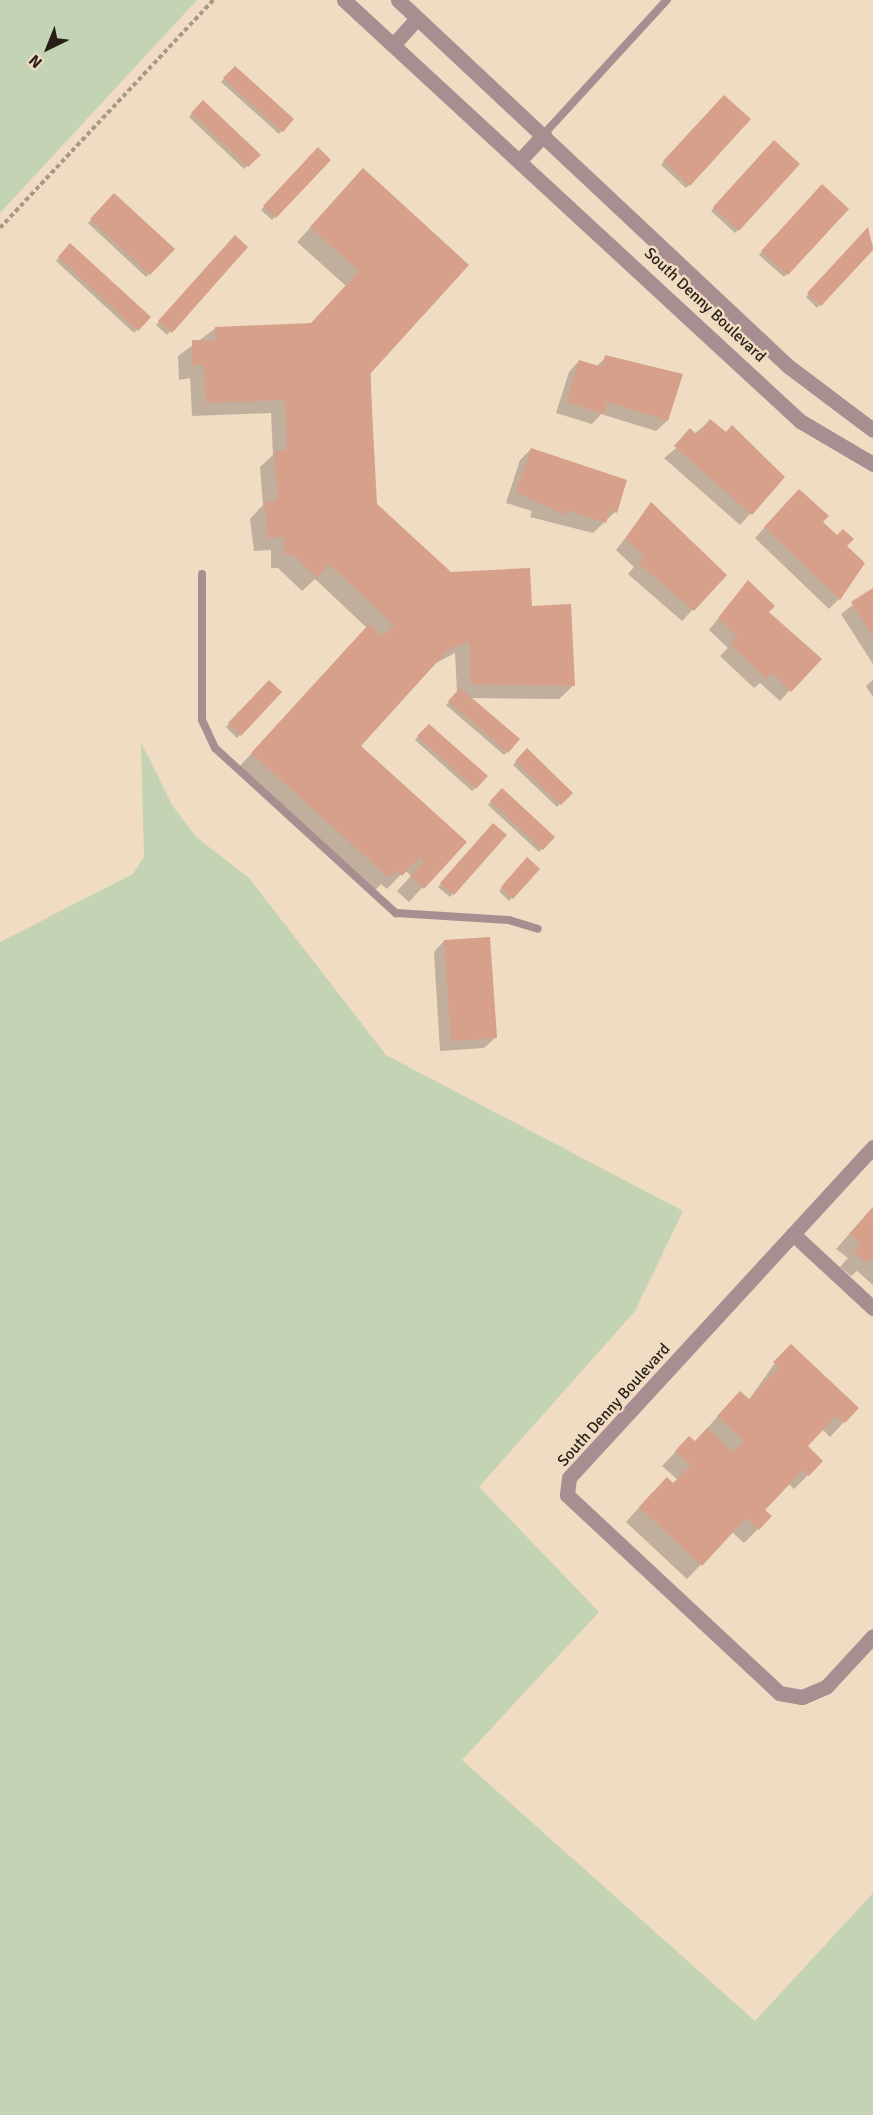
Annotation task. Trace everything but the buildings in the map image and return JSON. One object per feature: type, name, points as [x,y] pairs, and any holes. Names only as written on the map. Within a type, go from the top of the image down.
[{"type":"street","name":"South Denny Boulevard","points":[[344,0],[800,420],[873,464]]},
{"type":"street","name":"South Denny Boulevard","points":[[398,0],[544,134],[788,366],[873,430]]},
{"type":"street","points":[[393,45],[417,18]]},
{"type":"street","points":[[520,160],[544,134]]},
{"type":"street","name":"South Denny Boulevard","points":[[873,1147],[569,1478],[567,1495],[779,1693],[802,1696],[826,1687],[873,1636]]},
{"type":"street","points":[[793,1234],[873,1308]]},
{"type":"lane","points":[[544,134],[667,0]]},
{"type":"lane","points":[[202,574],[202,720],[215,748],[396,913],[509,920],[538,929]]},
{"type":"path","points":[[0,228],[213,0]]},
{"type":"green space","points":[[0,0],[197,0],[0,213]]},
{"type":"green space","points":[[141,742],[172,805],[196,837],[249,878],[386,1055],[683,1211],[635,1311],[479,1487],[599,1612],[462,1760],[755,2021],[873,1893],[873,2115],[0,2115],[0,942],[133,874],[144,857]]}]
